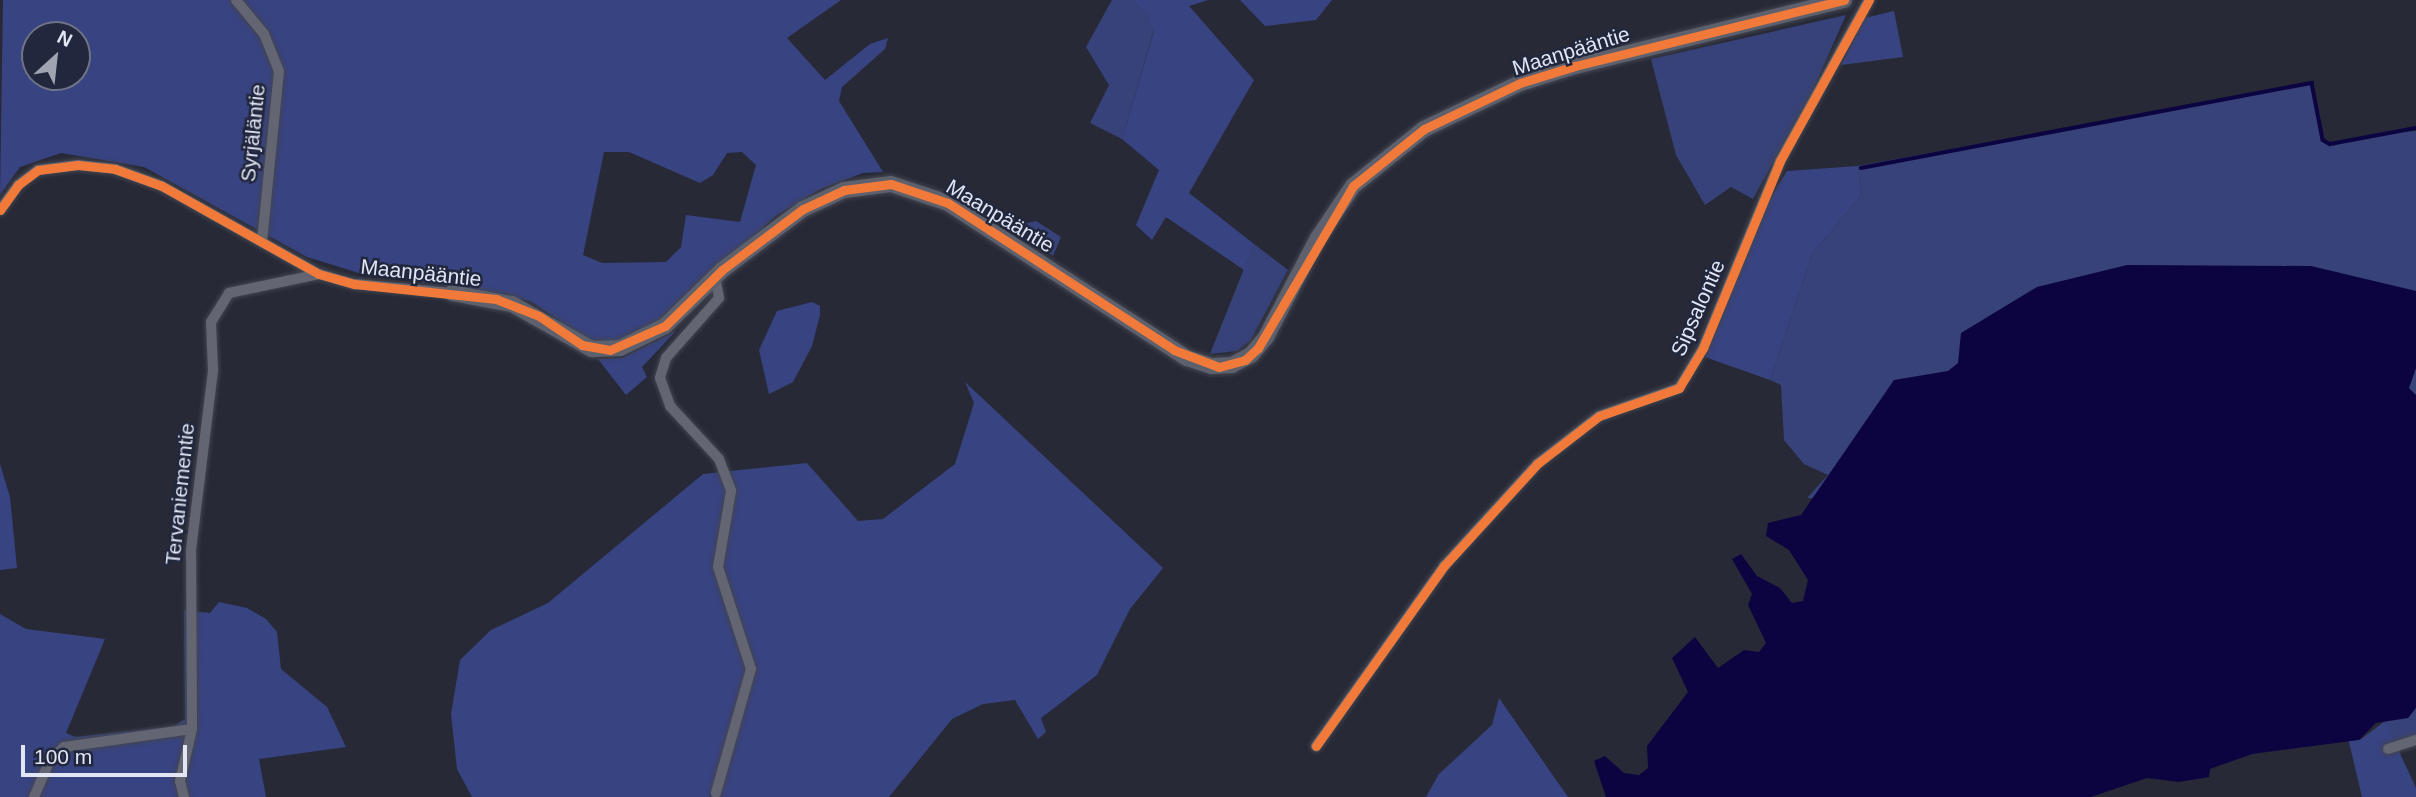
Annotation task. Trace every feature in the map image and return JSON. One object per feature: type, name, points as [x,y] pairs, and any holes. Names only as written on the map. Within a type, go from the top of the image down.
[{"type":"street","name":"Syrjäläntie","points":[[236,0],[264,34],[279,71],[262,242]]},
{"type":"street","name":"Maanpääntie","points":[[0,210],[18,185],[38,170],[93,165],[162,186],[319,274],[355,284],[452,293],[512,304],[582,345],[610,350],[665,326],[715,276],[783,221],[825,198],[858,186],[907,186],[948,203],[1187,358],[1212,366],[1232,365],[1251,355],[1266,337],[1318,238],[1353,186],[1424,129],[1520,83],[1575,66],[1844,0]]},
{"type":"street","name":"Sipsalontie","points":[[1316,746],[1444,566],[1537,464],[1599,416],[1679,388],[1703,348],[1780,161],[1869,0]]},
{"type":"street","name":"Tervaniementie","points":[[184,797],[180,781],[192,729],[191,550],[213,370],[211,322],[229,293],[319,274]]},
{"type":"street","points":[[715,276],[719,298],[666,358],[660,378],[670,407],[719,459],[731,491],[718,567],[751,670],[716,793]]},
{"type":"street","points":[[34,797],[50,760],[64,747],[192,729]]},
{"type":"street","points":[[2388,749],[2416,740]]},
{"type":"shaded area","points":[[3,0],[841,0],[787,38],[825,80],[870,44],[888,38],[885,49],[842,87],[839,101],[883,172],[863,173],[821,189],[777,215],[648,332],[608,343],[589,341],[532,302],[505,294],[362,274],[307,257],[144,167],[61,153],[20,167],[0,195]],"holes":[[[604,152],[629,152],[700,183],[713,175],[727,153],[742,152],[756,165],[740,222],[686,215],[681,247],[666,262],[602,263],[583,255]]]},
{"type":"shaded area","points":[[1112,0],[1131,0],[1146,12],[1154,30],[1122,139],[1090,123],[1109,85],[1086,47]]},
{"type":"shaded area","points":[[1131,0],[1208,0],[1189,6],[1254,80],[1189,193],[1254,244],[1244,270],[1166,217],[1152,240],[1136,225],[1159,170],[1122,139],[1154,31],[1146,12]]},
{"type":"shaded area","points":[[1240,0],[1332,0],[1316,20],[1265,26]]},
{"type":"shaded area","points":[[1894,11],[1903,57],[1841,65],[1865,18]]},
{"type":"shaded area","points":[[1846,15],[1812,92],[1753,199],[1731,187],[1705,205],[1676,155],[1651,59]]},
{"type":"shaded area","points":[[2312,83],[2323,140],[2333,146],[2373,134],[2416,131],[2416,500],[1807,498],[1828,475],[1804,464],[1784,440],[1781,385],[1770,380],[1812,254],[1861,195],[1858,166]]},
{"type":"shaded area","points":[[1858,166],[1861,195],[1812,254],[1770,380],[1705,357],[1767,204],[1787,171]]},
{"type":"shaded area","points":[[1036,221],[1061,237],[1053,256],[1010,227]]},
{"type":"shaded area","points":[[1254,244],[1288,270],[1251,340],[1237,351],[1210,354]]},
{"type":"shaded area","points":[[2127,265],[2311,266],[2416,291],[2416,368],[2409,388],[2416,395],[2416,708],[2408,718],[2376,723],[2359,740],[2252,754],[2210,769],[2209,777],[2179,782],[2147,778],[2091,797],[1606,797],[1594,761],[1605,756],[1624,773],[1639,775],[1648,768],[1647,746],[1688,692],[1672,658],[1695,637],[1718,668],[1744,650],[1759,652],[1766,643],[1748,605],[1752,594],[1732,559],[1741,554],[1757,576],[1780,588],[1792,603],[1803,601],[1808,580],[1789,550],[1766,536],[1768,523],[1801,515],[1894,380],[1948,371],[1958,363],[1961,333],[2037,287]]},
{"type":"shaded area","points":[[812,302],[820,306],[820,315],[812,346],[793,382],[769,394],[759,350],[777,311]]},
{"type":"shaded area","points":[[676,331],[642,367],[647,377],[626,395],[598,359],[622,358]]},
{"type":"shaded area","points":[[965,382],[1163,568],[1130,609],[1097,675],[1041,718],[1046,732],[1038,739],[1015,700],[983,704],[952,719],[889,797],[472,797],[457,769],[451,714],[460,660],[491,630],[548,603],[703,474],[807,463],[858,521],[883,519],[955,464],[974,403]]},
{"type":"shaded area","points":[[0,464],[10,497],[17,568],[0,570]]},
{"type":"shaded area","points":[[219,602],[247,608],[266,619],[277,632],[281,669],[327,707],[346,747],[259,759],[266,797],[0,797],[0,614],[26,629],[105,639],[66,733],[76,737],[174,726],[185,719],[184,610],[210,613]]},
{"type":"shaded area","points":[[1499,698],[1568,797],[1426,797],[1439,774],[1492,725]]},
{"type":"shaded area","points":[[2416,708],[2416,744],[2396,750],[2385,721]]},
{"type":"shaded area","points":[[2385,721],[2416,788],[2416,797],[2362,797],[2348,738],[2360,740]]},
{"type":"waterway","points":[[1861,168],[2312,83],[2323,140],[2330,144],[2416,128]]},
{"type":"cycle path","points":[[0,210],[18,185],[38,170],[78,165],[115,169],[162,186],[319,274],[355,284],[496,299],[539,316],[582,345],[610,350],[665,326],[722,270],[803,209],[844,190],[891,184],[948,203],[1174,350],[1219,367],[1245,360],[1258,348],[1353,186],[1424,129],[1520,83],[1575,66],[1844,0]]},
{"type":"cycle path","points":[[1316,746],[1444,566],[1537,464],[1599,416],[1679,388],[1703,348],[1780,161],[1869,0]]}]
